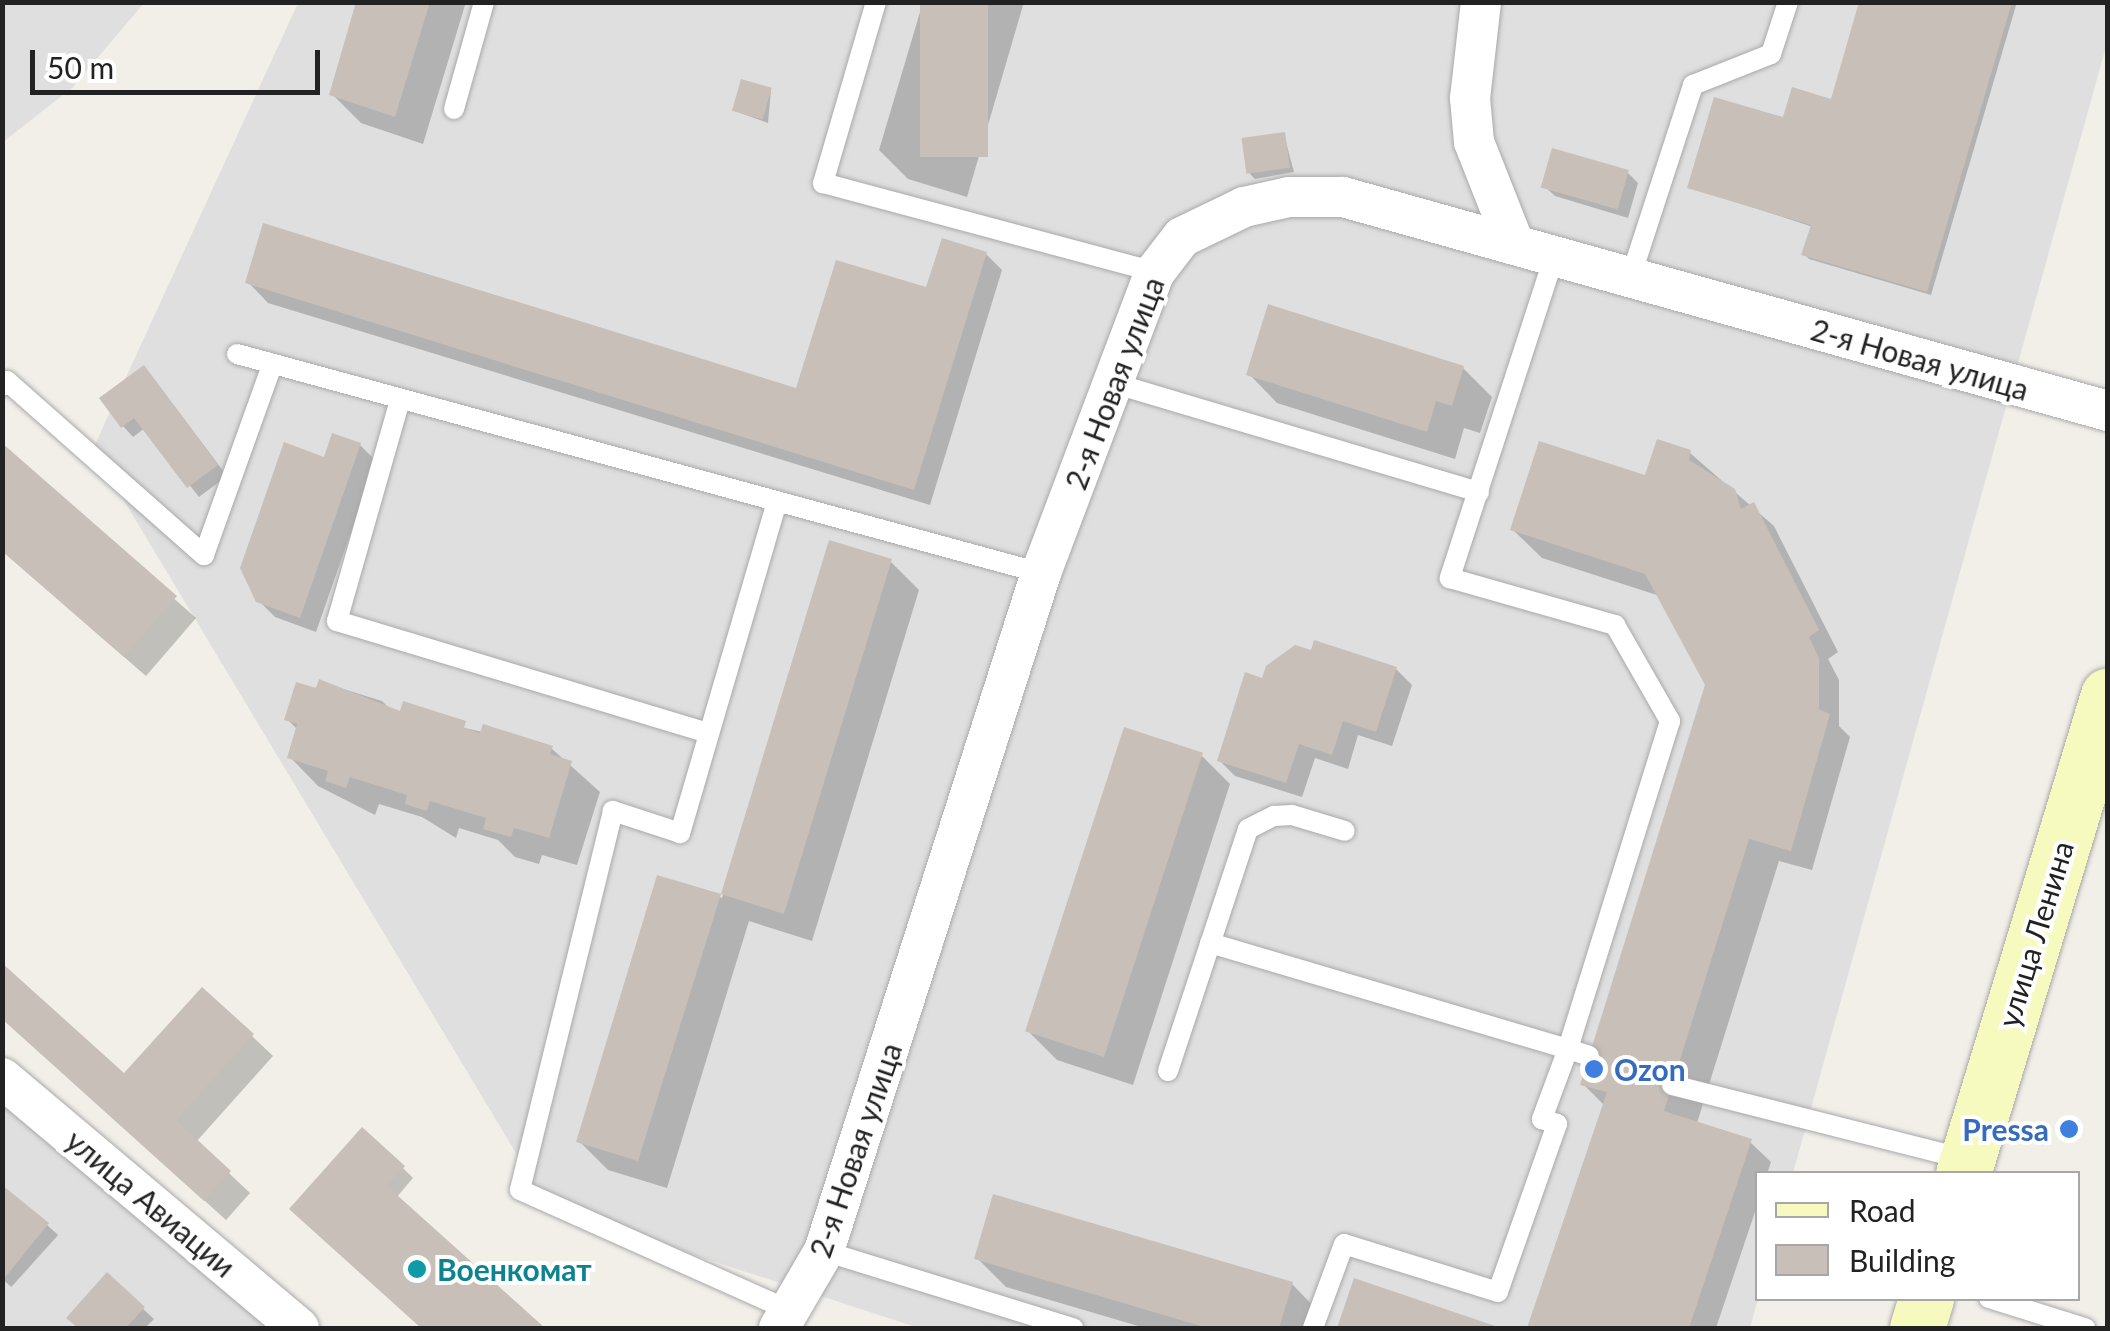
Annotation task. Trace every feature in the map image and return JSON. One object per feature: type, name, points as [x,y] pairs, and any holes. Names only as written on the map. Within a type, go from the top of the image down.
[{"type":"main road","name":"улица Ленина","points":[[1965,1167],[2081,814],[2108,695]]},
{"type":"main road","points":[[1917,1328],[1925,1301]]},
{"type":"street","points":[[1482,2],[1470,98],[1474,142],[1512,241]]},
{"type":"street","name":"2-я Новая улица","points":[[784,1320],[824,1251],[1042,573],[1155,272],[1182,237],[1244,208],[1289,198],[1343,197],[1512,241],[2108,412]]},
{"type":"street","name":"улица Авиации","points":[[2,1078],[299,1328]]},
{"type":"lane","points":[[454,109],[484,2]]},
{"type":"lane","points":[[876,2],[823,182],[1155,272]]},
{"type":"lane","points":[[1631,276],[1693,84],[1771,54],[1788,2]]},
{"type":"lane","points":[[1314,1328],[1344,1244],[1498,1292],[1556,1124],[1542,1119],[1568,1049],[1670,722],[1615,625],[1450,578],[1555,254]]},
{"type":"lane","points":[[237,354],[776,505],[1042,573]]},
{"type":"lane","points":[[2,386],[7,381],[204,555],[272,364]]},
{"type":"lane","points":[[1112,383],[1480,492]]},
{"type":"lane","points":[[400,400],[338,621],[709,732]]},
{"type":"lane","points":[[776,505],[680,833],[612,811],[520,1190],[784,1320]]},
{"type":"lane","points":[[1168,1071],[1248,830],[1259,820],[1292,815],[1345,831]]},
{"type":"lane","points":[[1210,943],[1589,1056]]},
{"type":"lane","points":[[1672,1085],[1965,1167]]},
{"type":"lane","points":[[824,1251],[1073,1328]]},
{"type":"lane","points":[[2000,1301],[2085,1328]]},
{"type":"shaded area","points":[[3,2],[144,3],[72,88],[3,142]]},
{"type":"shaded area","points":[[298,3],[2107,3],[2107,43],[1794,1171],[1755,1171],[1757,1301],[1750,1328],[919,1328],[549,1208],[93,449]]},
{"type":"shaded area","points":[[3,1087],[281,1328],[3,1328]]},
{"type":"building","points":[[356,2],[430,2],[395,117],[329,95]]},
{"type":"building","points":[[920,2],[988,2],[988,157],[920,157]]},
{"type":"building","points":[[1859,2],[2012,2],[1927,292],[1801,255],[1811,225],[1687,188],[1714,97],[1783,117],[1792,87],[1831,99]]},
{"type":"building","points":[[741,79],[772,88],[763,120],[732,111]]},
{"type":"building","points":[[1285,132],[1290,168],[1246,174],[1241,138]]},
{"type":"building","points":[[1552,148],[1629,170],[1618,209],[1541,187]]},
{"type":"building","points":[[263,223],[796,388],[836,260],[926,287],[942,238],[987,252],[914,490],[245,283]]},
{"type":"building","points":[[1268,304],[1464,366],[1452,406],[1436,401],[1427,432],[1246,375]]},
{"type":"building","points":[[144,365],[218,465],[187,488],[134,418],[121,428],[99,398]]},
{"type":"building","points":[[332,433],[361,443],[300,618],[256,602],[240,568],[284,442],[324,457]]},
{"type":"building","points":[[1657,439],[1691,450],[1689,460],[1735,489],[1741,509],[1754,502],[1819,630],[1809,637],[1819,658],[1819,709],[1830,714],[1791,851],[1749,839],[1664,1111],[1752,1139],[1689,1328],[1527,1328],[1607,1092],[1580,1085],[1705,685],[1645,574],[1510,530],[1539,441],[1645,475]]},
{"type":"building","points":[[2,443],[177,596],[124,657],[2,551]]},
{"type":"building","points":[[829,540],[892,559],[784,914],[721,894]]},
{"type":"building","points":[[1314,640],[1397,667],[1376,732],[1343,721],[1332,755],[1299,744],[1286,783],[1217,761],[1245,672],[1262,678],[1266,666],[1295,645],[1311,650]]},
{"type":"building","points":[[319,679],[400,711],[403,701],[466,721],[464,728],[480,733],[483,724],[553,746],[550,754],[572,761],[549,838],[514,828],[511,837],[483,829],[486,818],[430,801],[427,811],[405,804],[407,795],[350,777],[346,788],[325,781],[328,771],[287,758],[297,724],[284,720],[296,682],[316,688]]},
{"type":"building","points":[[1124,727],[1203,753],[1104,1057],[1025,1031]]},
{"type":"building","points":[[657,875],[721,894],[638,1161],[576,1142]]},
{"type":"building","points":[[2,963],[124,1073],[202,987],[254,1034],[176,1120],[231,1171],[204,1201],[2,1019]]},
{"type":"building","name":"Военкомат","points":[[362,1127],[405,1166],[387,1186],[545,1328],[421,1328],[289,1209]]},
{"type":"building","points":[[2,1185],[49,1223],[2,1281]]},
{"type":"building","points":[[993,1194],[1293,1282],[1279,1328],[1208,1328],[974,1259]]},
{"type":"building","points":[[107,1272],[145,1307],[126,1328],[78,1328],[66,1318]]},
{"type":"building","points":[[1354,1278],[1501,1328],[1337,1328]]},
{"type":"place","name":"Ozon","points":[[1594,1069]]},
{"type":"place","name":"Pressa","points":[[2069,1129]]},
{"type":"place","name":"Военкомат","points":[[417,1269]]}]
